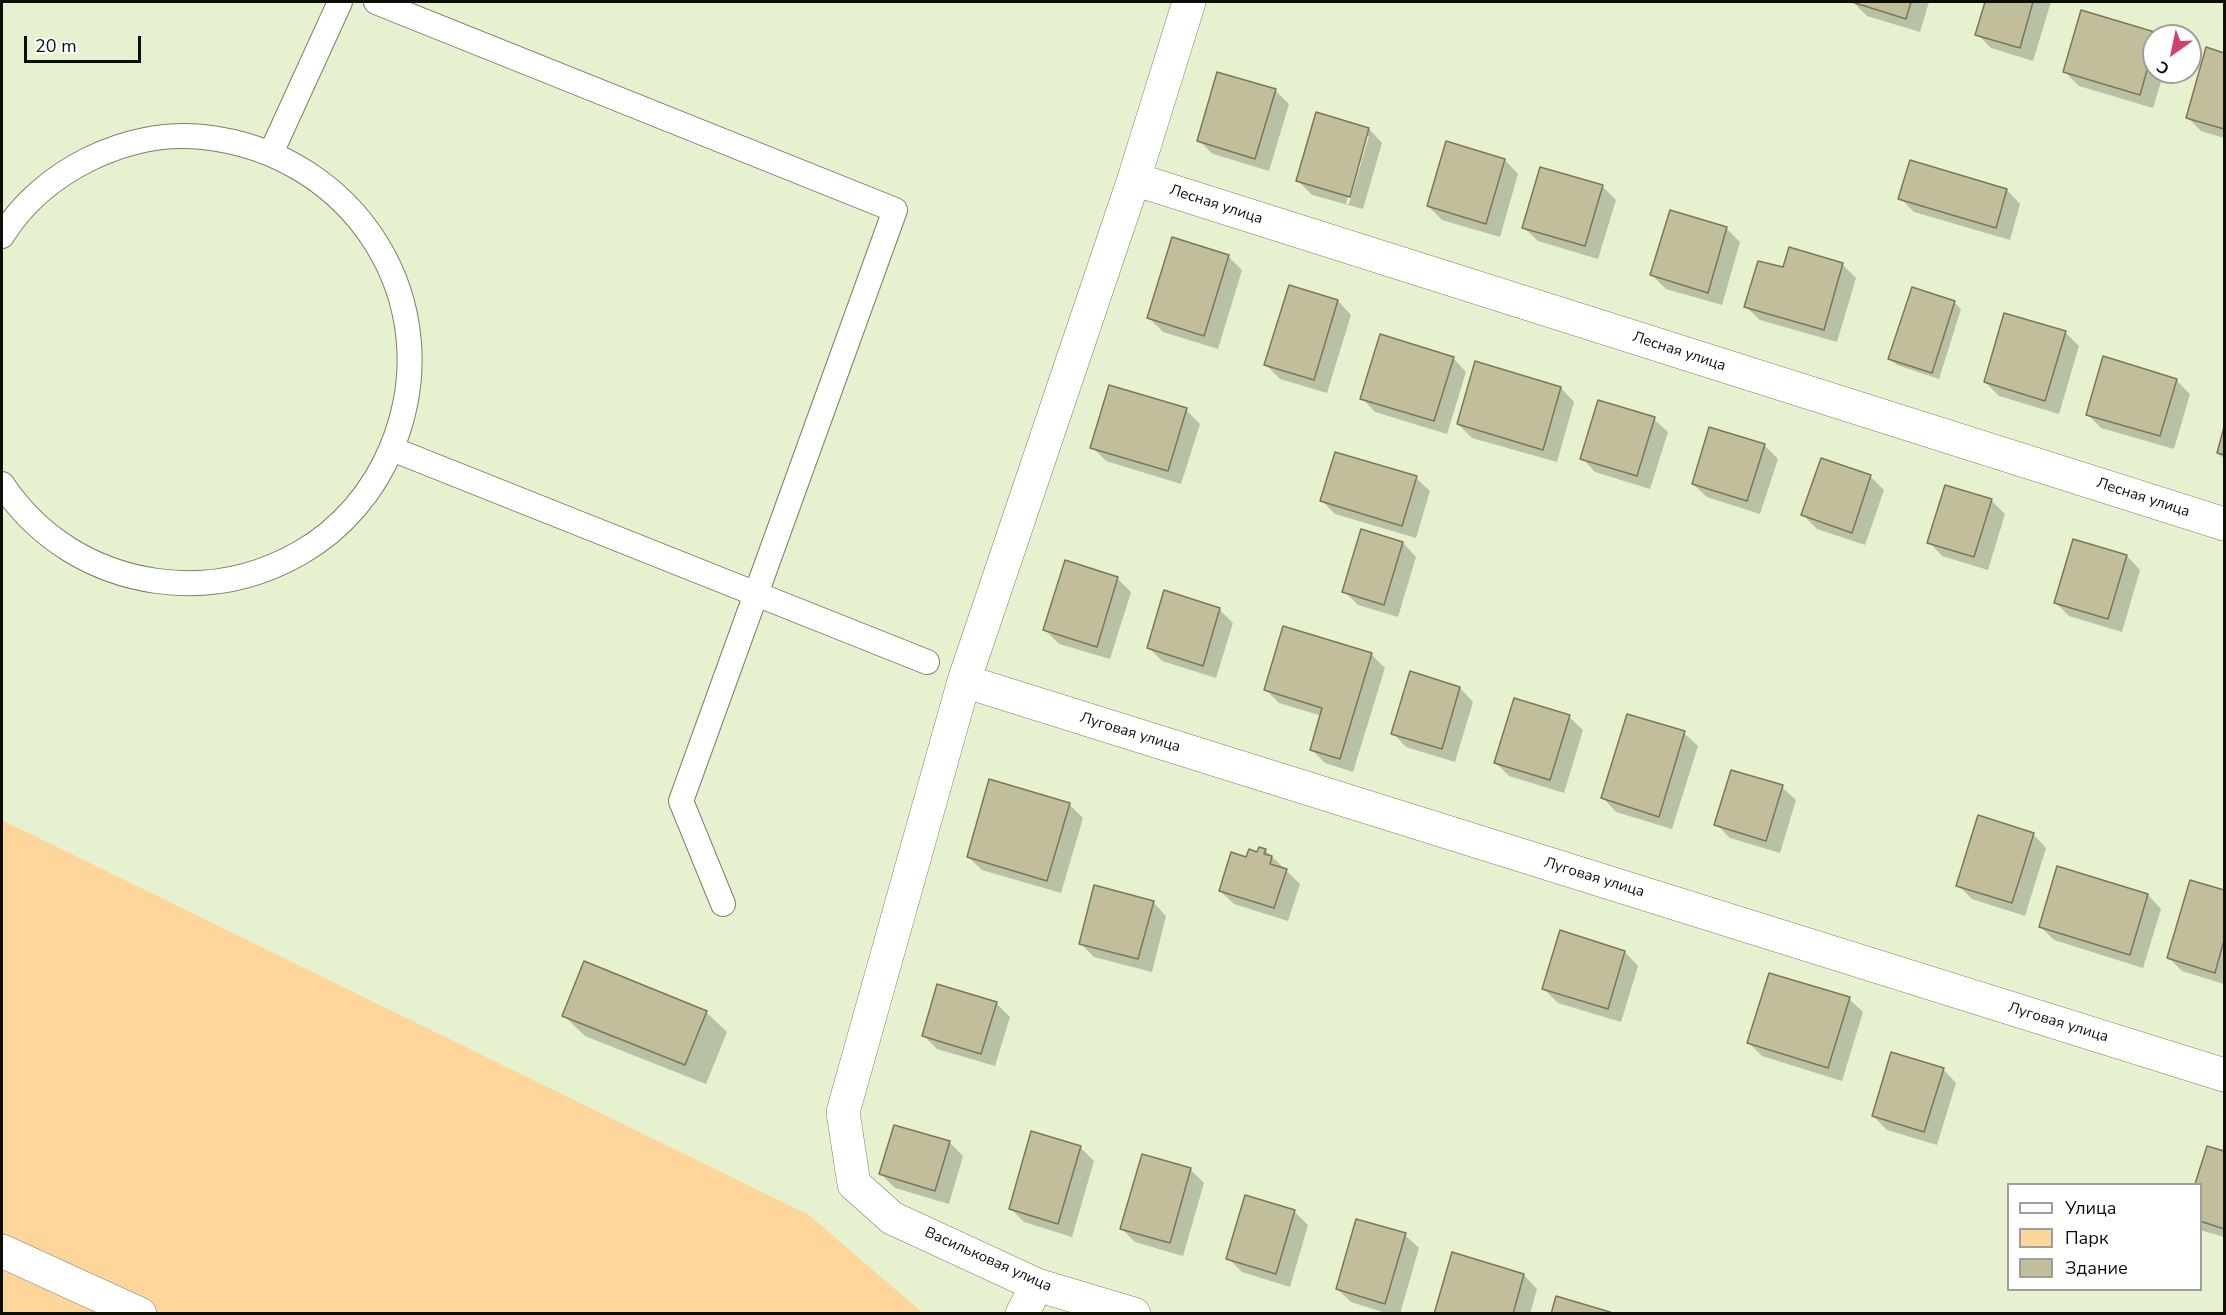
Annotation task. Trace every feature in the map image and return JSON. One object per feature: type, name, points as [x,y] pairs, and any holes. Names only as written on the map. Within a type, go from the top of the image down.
[{"type":"street","points":[[964,681],[1134,179],[1189,2]]},
{"type":"street","name":"Лесная улица","points":[[1134,179],[2224,524]]},
{"type":"street","name":"Луговая улица","points":[[964,681],[2224,1075]]},
{"type":"street","name":"Васильковая улица","points":[[964,681],[843,1112],[854,1184],[892,1218],[1037,1284],[1134,1314]]},
{"type":"street","points":[[2,1251],[140,1314]]},
{"type":"street","points":[[1022,1314],[1037,1284]]},
{"type":"lane","points":[[272,153],[340,2]]},
{"type":"lane","points":[[376,2],[895,210],[758,595],[681,801],[723,904]]},
{"type":"lane","points":[[2,236],[31,200],[60,176],[92,158],[126,145],[162,138],[200,137],[236,142],[272,153],[304,170],[334,192],[360,218],[381,249],[396,283],[407,318],[411,355],[409,392],[401,427],[392,449],[367,493],[343,521],[314,544],[283,563],[256,573],[212,582],[165,582],[138,578],[102,568],[69,551],[40,528],[14,502],[2,484]]},
{"type":"lane","points":[[392,449],[927,662]]},
{"type":"green space","points":[[2,820],[809,1215],[923,1313],[2,1313]]},
{"type":"building","points":[[1852,2],[1911,2],[1906,19]]},
{"type":"building","points":[[1985,2],[2033,2],[2020,48],[1975,35]]},
{"type":"building","points":[[2081,10],[2142,28],[2143,84],[2140,95],[2063,72]]},
{"type":"building","points":[[2206,47],[2224,53],[2224,129],[2186,118],[2196,84],[2202,84],[2202,61]]},
{"type":"building","points":[[1217,72],[1276,89],[1255,159],[1197,141]]},
{"type":"building","points":[[1316,112],[1369,128],[1350,197],[1296,181]]},
{"type":"building","points":[[1446,141],[1505,159],[1486,224],[1427,206]]},
{"type":"building","points":[[1910,160],[2007,189],[1996,228],[1898,199]]},
{"type":"building","points":[[1540,167],[1603,185],[1585,246],[1522,228]]},
{"type":"building","points":[[1670,210],[1727,227],[1708,293],[1650,275]]},
{"type":"building","points":[[1172,237],[1229,255],[1204,336],[1147,318]]},
{"type":"building","points":[[1789,247],[1843,263],[1824,330],[1744,307],[1758,261],[1783,267]]},
{"type":"building","points":[[1289,285],[1338,300],[1314,380],[1264,365]]},
{"type":"building","points":[[1912,287],[1955,301],[1932,373],[1888,359]]},
{"type":"building","points":[[2004,313],[2066,331],[2045,401],[1984,382]]},
{"type":"building","points":[[1380,334],[1454,357],[1434,421],[1360,399]]},
{"type":"building","points":[[2103,356],[2177,379],[2160,436],[2086,415]]},
{"type":"building","points":[[1475,361],[1561,387],[1543,450],[1457,424]]},
{"type":"building","points":[[1109,385],[1187,408],[1168,471],[1090,448]]},
{"type":"building","points":[[1598,400],[1655,417],[1637,476],[1580,459]]},
{"type":"building","points":[[1709,427],[1765,444],[1747,501],[1692,484]]},
{"type":"building","points":[[2224,427],[2224,455],[2217,453]]},
{"type":"building","points":[[1335,452],[1417,476],[1402,526],[1320,501]]},
{"type":"building","points":[[1821,458],[1871,475],[1852,533],[1801,515]]},
{"type":"building","points":[[1945,485],[1992,499],[1974,557],[1927,543]]},
{"type":"building","points":[[1361,529],[1403,542],[1384,605],[1342,592]]},
{"type":"building","points":[[2073,539],[2127,555],[2108,619],[2054,603]]},
{"type":"building","points":[[1065,560],[1118,577],[1097,647],[1043,630]]},
{"type":"building","points":[[1164,590],[1220,608],[1203,666],[1147,648]]},
{"type":"building","points":[[1283,626],[1372,653],[1340,759],[1310,750],[1322,708],[1264,690]]},
{"type":"building","points":[[1410,671],[1460,687],[1442,749],[1391,734]]},
{"type":"building","points":[[1514,698],[1570,715],[1550,780],[1494,763]]},
{"type":"building","points":[[1627,714],[1685,731],[1659,817],[1601,798]]},
{"type":"building","points":[[1731,770],[1783,785],[1766,841],[1714,825]]},
{"type":"building","points":[[989,779],[1070,803],[1047,881],[967,857]]},
{"type":"building","points":[[1978,815],[2034,833],[2012,903],[1956,886]]},
{"type":"building","points":[[1259,847],[1266,849],[1264,854],[1272,856],[1270,864],[1287,869],[1274,908],[1219,891],[1231,852],[1246,857],[1249,849],[1257,852]]},
{"type":"building","points":[[2057,866],[2148,894],[2130,955],[2039,927]]},
{"type":"building","points":[[2190,880],[2224,890],[2224,940],[2215,973],[2167,958]]},
{"type":"building","points":[[1094,885],[1154,901],[1138,959],[1079,944]]},
{"type":"building","points":[[1560,930],[1625,951],[1608,1009],[1542,989]]},
{"type":"building","points":[[584,961],[707,1011],[685,1065],[562,1016]]},
{"type":"building","points":[[1769,973],[1850,997],[1828,1068],[1747,1043]]},
{"type":"building","points":[[937,984],[997,1002],[981,1054],[922,1036]]},
{"type":"building","points":[[1891,1052],[1944,1068],[1924,1132],[1872,1116]]},
{"type":"building","points":[[894,1125],[950,1141],[935,1191],[879,1174]]},
{"type":"building","points":[[1031,1131],[1081,1146],[1058,1224],[1009,1209]]},
{"type":"building","points":[[2207,1146],[2224,1151],[2224,1229],[2202,1222],[2202,1183],[2195,1183]]},
{"type":"building","points":[[1142,1154],[1191,1168],[1170,1243],[1120,1229]]},
{"type":"building","points":[[1245,1195],[1295,1210],[1276,1274],[1226,1259]]},
{"type":"building","points":[[1356,1219],[1406,1233],[1385,1304],[1336,1289]]},
{"type":"building","points":[[1452,1252],[1524,1274],[1513,1314],[1434,1314]]},
{"type":"building","points":[[1556,1296],[1610,1312],[1609,1314],[1551,1314]]}]
